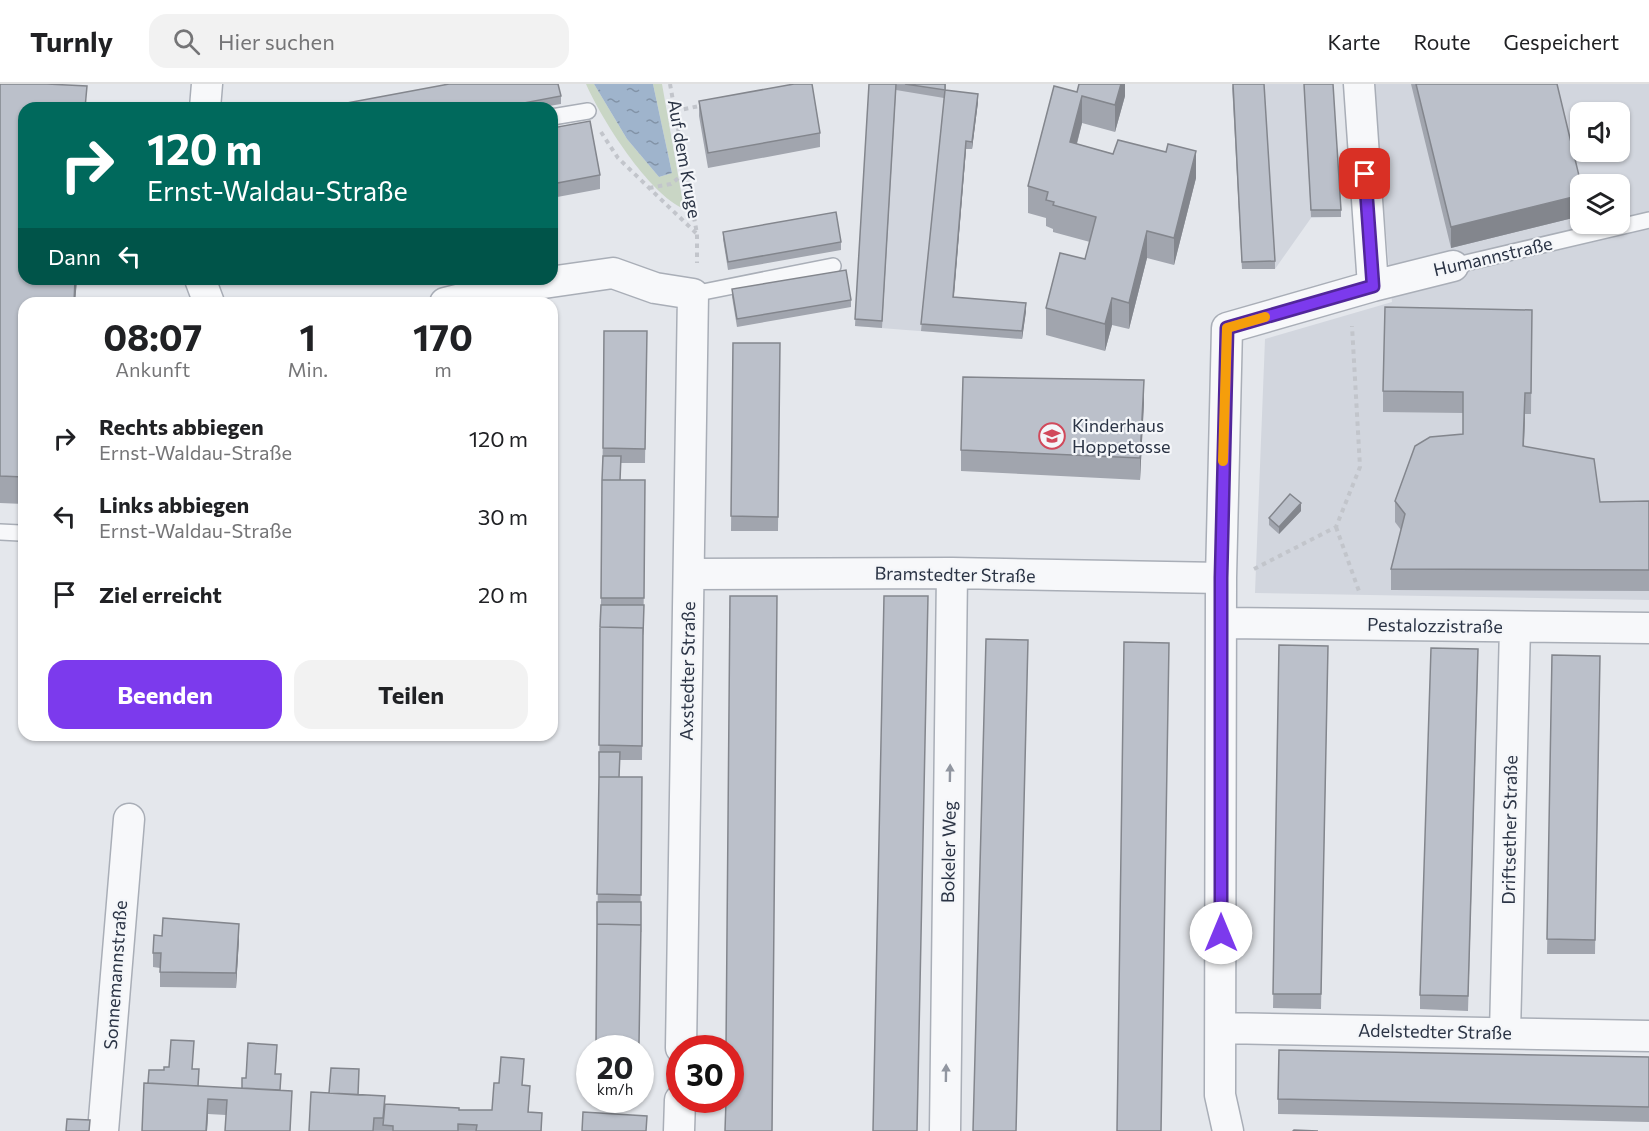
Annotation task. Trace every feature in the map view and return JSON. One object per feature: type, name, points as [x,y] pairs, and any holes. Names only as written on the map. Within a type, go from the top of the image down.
[{"type":"street","points":[[206,102],[207,84]]},
{"type":"street","points":[[1359,84],[1361,289]]},
{"type":"street","name":"Humannstraße","points":[[1221,582],[1227,328],[1361,289],[1453,266]]},
{"type":"street","points":[[558,281],[613,273],[655,288],[693,294]]},
{"type":"street","points":[[469,297],[529,285]]},
{"type":"street","name":"Axstedter Straße","points":[[681,1035],[693,294]]},
{"type":"street","name":"Bramstedter Straße","points":[[690,574],[952,573],[1221,582]]},
{"type":"street","name":"Bokeler Weg","points":[[945,1131],[952,573]]},
{"type":"street","points":[[1221,582],[1220,1095],[1228,1131]]},
{"type":"street","name":"Pestalozzistraße","points":[[1222,623],[1649,628]]},
{"type":"street","name":"Driftsether Straße","points":[[1505,1033],[1515,627]]},
{"type":"street","name":"Sonnemannstraße","points":[[103,1131],[129,819]]},
{"type":"street","name":"Adelstedter Straße","points":[[1221,1028],[1649,1036]]},
{"type":"street","points":[[679,1131],[680,1113]]},
{"type":"lane","points":[[558,116],[588,111]]},
{"type":"lane","name":"Humannstraße","points":[[1453,266],[1649,220]]},
{"type":"lane","points":[[693,294],[834,266]]},
{"type":"lane","points":[[0,532],[18,533]]},
{"type":"path","name":"Auf dem Kruge","points":[[670,84],[699,249],[693,294]]},
{"type":"path","points":[[675,111],[709,104]]},
{"type":"path","name":"Auf dem Kruge","points":[[588,111],[618,158],[697,234]]},
{"type":"path","points":[[648,188],[658,189],[671,184],[687,171]]},
{"type":"path","points":[[1361,289],[1360,467],[1336,527],[1370,625]]},
{"type":"path","points":[[1221,582],[1336,527]]},
{"type":"shaded area","points":[[946,84],[945,98],[978,102],[972,149],[966,149],[953,304],[1026,311],[1022,339],[855,326],[869,88]]},
{"type":"shaded area","points":[[1232,84],[1332,84],[1341,217],[1311,218],[1275,269],[1242,269]]},
{"type":"shaded area","points":[[1373,84],[1649,84],[1649,600],[1255,593],[1265,339],[1392,302]]},
{"type":"green space","points":[[586,84],[594,84],[627,139],[659,177],[672,173],[653,84],[662,84],[684,209],[670,201],[641,172],[603,116]]},
{"type":"water","points":[[594,84],[653,84],[672,173],[659,177],[627,139]]},
{"type":"building","points":[[0,84],[87,86],[86,102],[18,102],[18,285],[75,285],[74,297],[18,297],[18,477],[0,476]]},
{"type":"building","points":[[449,84],[558,84],[561,96],[529,102],[352,102]]},
{"type":"building","points":[[794,84],[812,84],[820,133],[708,153],[699,101]]},
{"type":"building","points":[[869,84],[896,84],[882,321],[855,319]]},
{"type":"building","points":[[905,84],[945,84],[945,90]]},
{"type":"building","points":[[1079,84],[1121,84],[1115,105],[1082,96],[1070,142],[1113,154],[1118,140],[1166,152],[1168,144],[1196,151],[1174,238],[1147,231],[1129,303],[1112,298],[1105,324],[1046,308],[1060,253],[1085,259],[1096,217],[1053,205],[1054,202],[1046,200],[1048,192],[1028,186],[1054,86],[1077,92]]},
{"type":"building","points":[[1233,84],[1264,84],[1275,261],[1242,262]]},
{"type":"building","points":[[1304,84],[1333,84],[1341,210],[1311,210]]},
{"type":"building","points":[[1416,84],[1557,84],[1570,138],[1570,162],[1576,162],[1579,174],[1570,174],[1570,198],[1451,227]]},
{"type":"building","points":[[945,90],[978,94],[972,142],[966,141],[953,297],[1026,303],[1022,331],[921,324]]},
{"type":"building","points":[[590,121],[600,175],[558,183],[558,127]]},
{"type":"building","points":[[836,212],[841,242],[728,262],[723,232]]},
{"type":"building","points":[[846,270],[851,300],[737,319],[732,289]]},
{"type":"building","points":[[1385,307],[1532,310],[1531,393],[1525,393],[1523,446],[1594,459],[1600,502],[1649,501],[1649,570],[1391,569],[1405,514],[1395,501],[1415,446],[1430,437],[1463,434],[1463,392],[1383,391]]},
{"type":"building","points":[[604,331],[647,331],[645,449],[603,448]]},
{"type":"building","points":[[733,343],[780,343],[778,517],[731,516]]},
{"type":"building","name":"Kinderhaus Hoppetosse","points":[[963,377],[1144,380],[1140,458],[961,450]]},
{"type":"building","points":[[603,456],[621,456],[620,480],[602,480]]},
{"type":"building","points":[[602,480],[645,480],[644,598],[601,598]]},
{"type":"building","points":[[1290,494],[1301,503],[1279,527],[1269,518]]},
{"type":"building","points":[[730,596],[777,596],[772,1131],[725,1131],[726,1113],[744,1113],[744,1035],[726,1035]]},
{"type":"building","points":[[884,596],[928,596],[917,1131],[873,1131]]},
{"type":"building","points":[[601,605],[644,605],[643,635],[643,628],[600,627]]},
{"type":"building","points":[[600,627],[643,628],[642,746],[599,745]]},
{"type":"building","points":[[986,639],[1028,640],[1016,1131],[973,1131]]},
{"type":"building","points":[[1124,642],[1169,643],[1161,1131],[1117,1131]]},
{"type":"building","points":[[1279,645],[1328,646],[1321,994],[1273,994]]},
{"type":"building","points":[[1431,648],[1478,649],[1468,996],[1420,995]]},
{"type":"building","points":[[1552,655],[1600,656],[1595,940],[1547,939]]},
{"type":"building","points":[[599,752],[620,752],[619,777],[599,777]]},
{"type":"building","points":[[599,777],[642,777],[641,895],[597,894]]},
{"type":"building","points":[[597,902],[641,902],[641,925],[597,924]]},
{"type":"building","points":[[163,918],[239,924],[236,973],[160,972],[161,953],[153,953],[154,935],[162,936]]},
{"type":"building","points":[[597,924],[641,925],[639,1035],[596,1035]]},
{"type":"building","points":[[171,1040],[194,1041],[192,1069],[199,1069],[198,1086],[148,1083],[149,1070],[164,1070],[164,1067],[169,1067]]},
{"type":"building","points":[[248,1043],[277,1045],[275,1074],[281,1074],[280,1090],[242,1088],[242,1078],[246,1078]]},
{"type":"building","points":[[1279,1050],[1649,1057],[1649,1107],[1278,1099]]},
{"type":"building","points":[[501,1057],[524,1059],[522,1085],[530,1086],[528,1112],[542,1113],[541,1131],[476,1131],[477,1125],[458,1124],[458,1131],[393,1131],[393,1126],[383,1125],[385,1104],[459,1108],[459,1110],[492,1110],[494,1083],[499,1083]]},
{"type":"building","points":[[331,1068],[359,1069],[358,1095],[329,1093]]},
{"type":"building","points":[[144,1083],[292,1091],[290,1131],[225,1131],[227,1100],[208,1099],[206,1131],[142,1131]]},
{"type":"building","points":[[311,1092],[385,1096],[383,1118],[374,1118],[373,1131],[309,1131]]},
{"type":"building","points":[[583,1113],[647,1116],[646,1131],[582,1131]]},
{"type":"building","points":[[67,1119],[90,1120],[89,1131],[66,1131]]},
{"type":"slow traffic","points":[[1223,461],[1227,328],[1265,317]]},
{"type":"place","name":"Kinderhaus Hoppetosse","points":[[1052,436]]},
{"type":"route","points":[[1221,933],[1221,578],[1227,328],[1373,286],[1365,174]]}]
